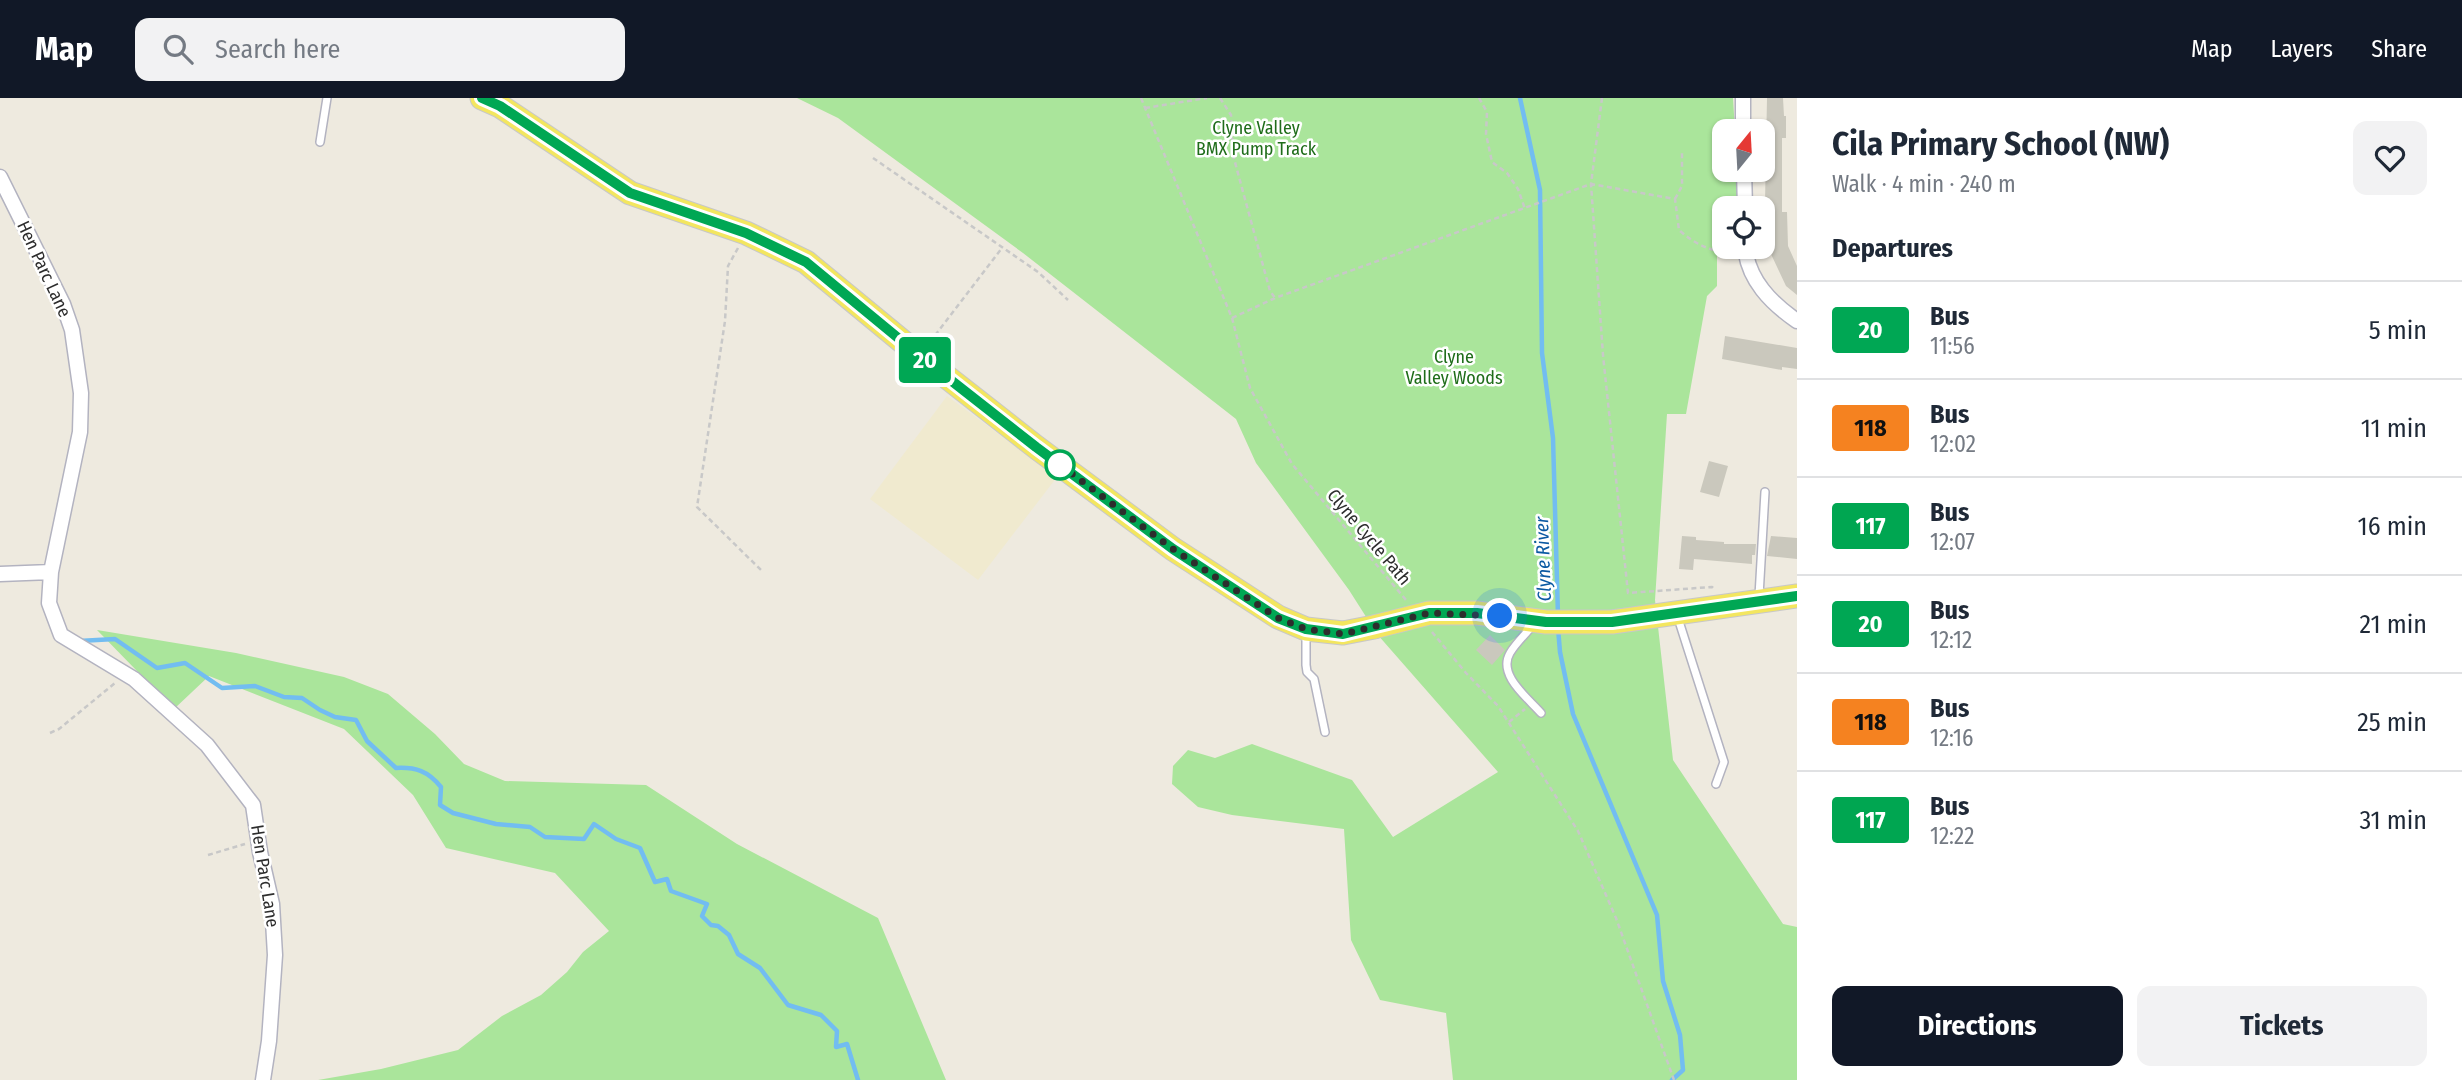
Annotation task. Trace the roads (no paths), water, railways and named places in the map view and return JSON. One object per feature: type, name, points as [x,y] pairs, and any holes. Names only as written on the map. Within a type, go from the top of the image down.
[{"type":"main road","points":[[493,101],[630,193],[746,233],[806,262],[1036,447],[1173,549],[1278,618],[1306,629],[1343,634],[1429,613],[1477,613],[1546,622],[1612,622],[1677,615],[1797,596]]},
{"type":"street","points":[[1743,98],[1743,119]]},
{"type":"street","name":"Hen Parc Lane","points":[[0,177],[72,330],[81,393],[80,432],[51,572],[49,603],[61,635],[134,678],[207,745],[253,805],[272,904],[275,955],[269,1041],[263,1080]]},
{"type":"street","points":[[1748,259],[1751,272],[1762,290],[1773,303],[1797,321]]},
{"type":"street","points":[[0,574],[51,572]]},
{"type":"lane","points":[[320,142],[327,98]]},
{"type":"lane","points":[[1758,601],[1765,492]]},
{"type":"lane","points":[[1677,615],[1724,762],[1716,784]]},
{"type":"lane","points":[[1541,713],[1509,676],[1507,663],[1510,653],[1532,626],[1546,622]]},
{"type":"lane","points":[[1306,629],[1307,672],[1314,679],[1325,732]]},
{"type":"waterway","name":"Clyne River","points":[[1520,98],[1540,190],[1542,353],[1553,438],[1558,616]]},
{"type":"waterway","name":"Clyne River","points":[[1558,628],[1560,652],[1573,714],[1657,915],[1663,981],[1680,1035],[1683,1070],[1672,1080]]},
{"type":"waterway","points":[[79,641],[115,639],[157,668],[185,663],[222,688],[255,686],[284,697],[302,698],[335,717],[356,720],[367,741],[396,768],[410,768],[431,777],[441,787],[440,805],[453,813],[496,824],[530,827],[545,837],[584,839],[594,824],[616,839],[640,848],[655,882],[667,879],[671,891],[707,904],[702,916],[711,925],[718,926],[729,935],[738,954],[760,968],[788,1005],[821,1015],[837,1031],[836,1047],[847,1044],[858,1080]]},
{"type":"park label","name":"Clyne Valley BMX Pump Track","points":[[1256,138]]},
{"type":"park label","name":"Clyne Valley Woods","points":[[1454,367]]}]
